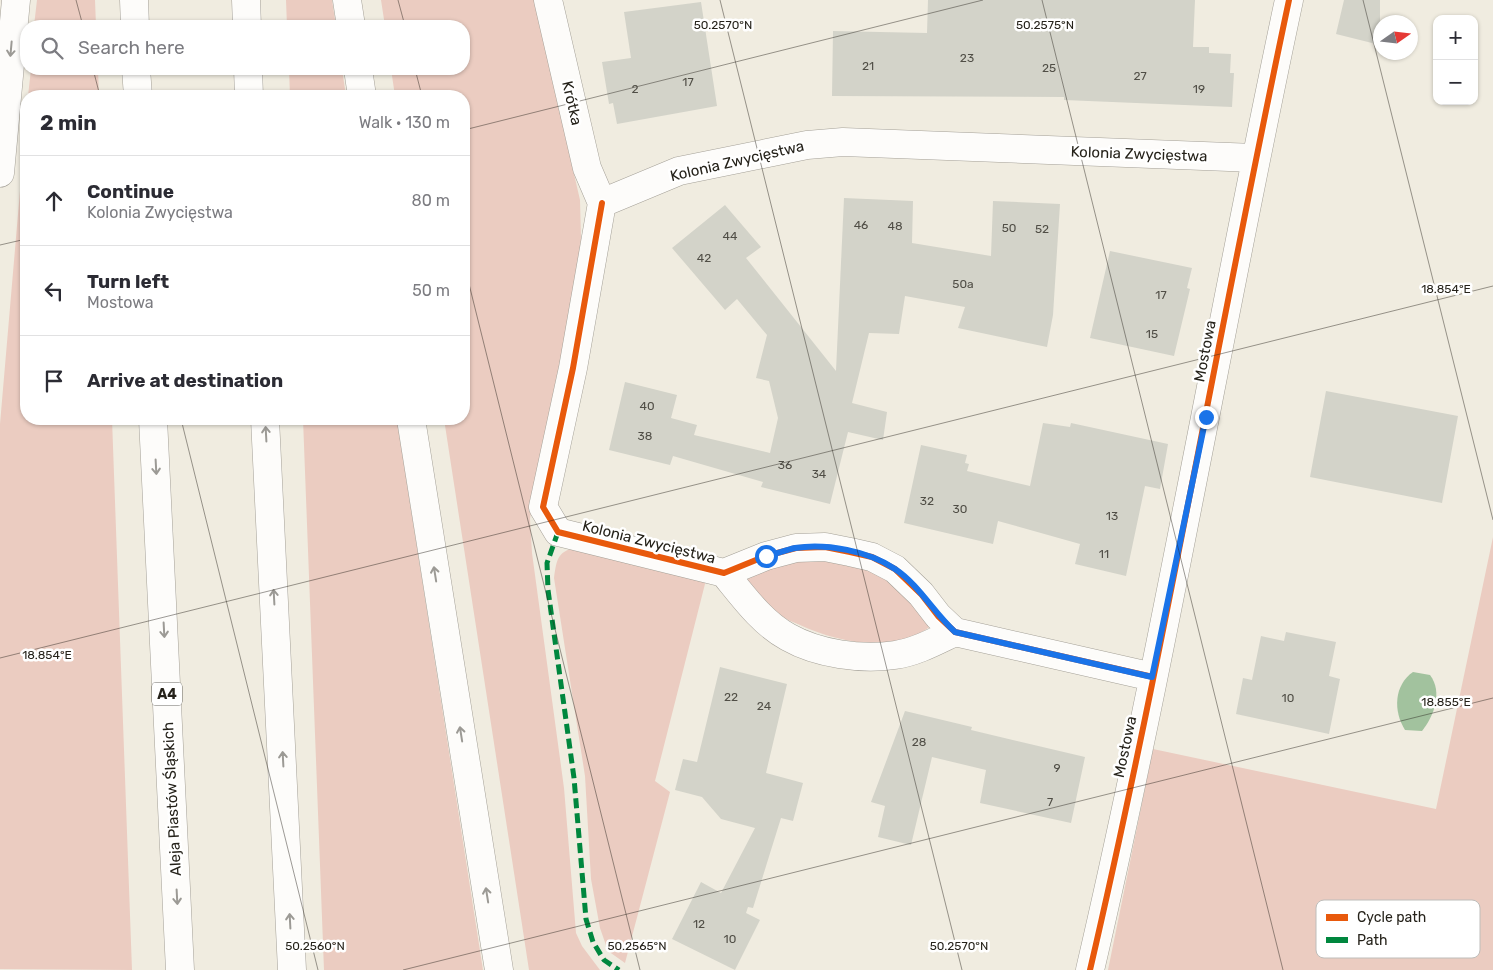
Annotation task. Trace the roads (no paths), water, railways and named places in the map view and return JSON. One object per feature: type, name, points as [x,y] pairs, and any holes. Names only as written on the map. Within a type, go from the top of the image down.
[{"type":"main road","points":[[0,173],[16,0]]},
{"type":"main road","points":[[134,0],[135,20]]},
{"type":"main road","points":[[246,0],[246,20]]},
{"type":"main road","points":[[347,0],[350,20]]},
{"type":"main road","name":"Krótka","points":[[548,0],[587,168],[602,203]]},
{"type":"main road","name":"Mostowa","points":[[1090,970],[1152,677],[1255,158],[1289,0]]},
{"type":"main road","points":[[136,75],[138,90]]},
{"type":"main road","points":[[248,75],[249,90]]},
{"type":"main road","points":[[359,75],[361,90]]},
{"type":"main road","name":"Kolonia Zwycięstwa","points":[[955,632],[938,616],[921,594],[895,569],[872,557],[825,547],[796,548],[724,573],[558,532],[543,507],[573,368],[602,203],[679,171],[807,145],[843,142],[1255,158]]},
{"type":"main road","name":"Aleja Piastów Śląskich","points":[[153,425],[180,970]]},
{"type":"main road","points":[[265,425],[292,970]]},
{"type":"main road","points":[[412,425],[499,970]]},
{"type":"main road","points":[[724,573],[746,600],[768,622],[787,637],[843,655],[895,655],[916,650],[955,632],[1152,677]]}]
